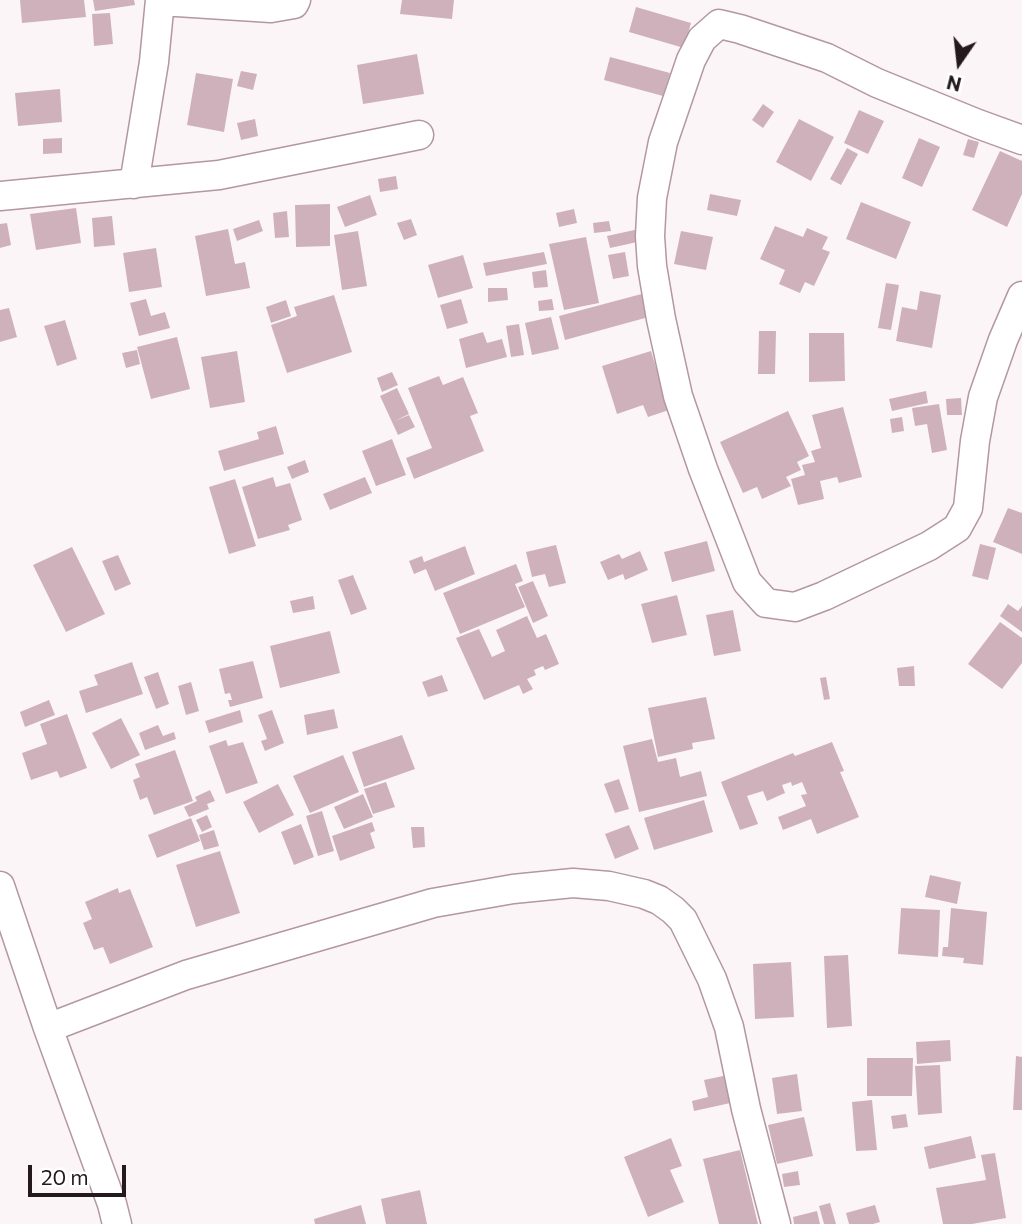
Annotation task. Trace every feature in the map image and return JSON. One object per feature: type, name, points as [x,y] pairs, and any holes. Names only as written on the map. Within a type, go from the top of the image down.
[{"type":"street","points":[[134,184],[161,0],[271,8],[294,4],[296,0]]},
{"type":"street","points":[[1022,140],[877,83],[827,58],[740,29],[719,24],[702,39],[691,60],[663,142],[652,198],[652,266],[678,396],[703,470],[747,582],[765,603],[794,607],[824,596],[929,545],[957,528],[968,508],[983,397],[1022,296]]},
{"type":"street","points":[[0,195],[219,175],[419,135]]},
{"type":"street","points":[[48,1028],[186,975],[433,903],[513,888],[573,883],[609,886],[644,894],[659,900],[683,920],[712,979],[729,1027],[746,1110],[776,1224]]},
{"type":"street","points":[[0,886],[117,1224]]},
{"type":"building","points":[[20,0],[84,0],[86,17],[22,23]]},
{"type":"building","points":[[93,0],[134,0],[135,5],[95,11]]},
{"type":"building","points":[[402,0],[454,0],[452,19],[400,14]]},
{"type":"building","points":[[636,7],[691,23],[684,48],[629,32]]},
{"type":"building","points":[[110,13],[113,44],[94,46],[92,14]]},
{"type":"building","points":[[417,54],[424,94],[363,104],[357,65]]},
{"type":"building","points":[[610,57],[670,73],[663,96],[604,80]]},
{"type":"building","points":[[241,71],[257,74],[253,90],[237,86]]},
{"type":"building","points":[[196,73],[233,79],[224,132],[187,125]]},
{"type":"building","points":[[60,89],[62,122],[18,126],[15,93]]},
{"type":"building","points":[[763,104],[774,112],[763,128],[752,120]]},
{"type":"building","points":[[859,110],[884,121],[868,154],[844,143]]},
{"type":"building","points":[[255,119],[258,136],[241,140],[237,123]]},
{"type":"building","points":[[799,119],[834,137],[811,181],[776,162]]},
{"type":"building","points":[[62,138],[62,153],[43,154],[43,139]]},
{"type":"building","points":[[919,138],[940,147],[922,187],[902,178]]},
{"type":"building","points":[[968,139],[979,142],[974,158],[963,155]]},
{"type":"building","points":[[847,148],[858,154],[841,185],[830,179]]},
{"type":"building","points":[[1000,151],[1022,161],[1022,194],[1007,227],[972,210]]},
{"type":"building","points":[[396,176],[398,189],[380,192],[378,179]]},
{"type":"building","points":[[710,194],[741,200],[737,216],[707,210]]},
{"type":"building","points":[[370,195],[377,215],[345,227],[337,207]]},
{"type":"building","points":[[861,202],[911,222],[896,259],[846,239]]},
{"type":"building","points":[[330,204],[330,246],[296,247],[295,205]]},
{"type":"building","points":[[76,208],[81,243],[36,250],[30,214]]},
{"type":"building","points":[[574,209],[577,223],[559,227],[556,213]]},
{"type":"building","points":[[287,211],[289,237],[275,238],[273,213]]},
{"type":"building","points":[[112,216],[115,245],[94,247],[92,218]]},
{"type":"building","points":[[411,219],[417,235],[404,240],[397,223]]},
{"type":"building","points":[[259,220],[263,231],[237,241],[233,229]]},
{"type":"building","points":[[609,221],[611,231],[594,233],[593,223]]},
{"type":"building","points":[[7,223],[11,245],[0,248],[0,224]]},
{"type":"building","points":[[775,226],[803,237],[807,228],[828,237],[822,249],[830,252],[814,286],[805,282],[800,293],[779,284],[785,270],[760,259]]},
{"type":"building","points":[[228,229],[235,264],[245,262],[250,288],[206,296],[195,236]]},
{"type":"building","points":[[639,229],[642,241],[610,248],[607,236]]},
{"type":"building","points":[[358,231],[367,286],[342,290],[334,235]]},
{"type":"building","points":[[681,231],[713,237],[706,270],[674,264]]},
{"type":"building","points":[[586,237],[599,303],[564,310],[549,244]]},
{"type":"building","points":[[156,248],[162,287],[129,292],[123,253]]},
{"type":"building","points":[[544,252],[547,264],[486,276],[483,263]]},
{"type":"building","points":[[625,252],[629,276],[613,279],[608,255]]},
{"type":"building","points":[[463,255],[473,288],[438,298],[428,265]]},
{"type":"building","points":[[546,270],[548,287],[534,288],[532,272]]},
{"type":"building","points":[[886,283],[899,285],[891,330],[878,328]]},
{"type":"building","points":[[488,288],[507,288],[508,300],[488,302]]},
{"type":"building","points":[[920,291],[941,295],[932,348],[896,341],[902,307],[917,310]]},
{"type":"building","points":[[649,292],[656,315],[565,340],[559,316]]},
{"type":"building","points":[[334,295],[352,352],[287,373],[271,325],[297,316],[294,307]]},
{"type":"building","points":[[146,299],[151,316],[165,312],[170,328],[139,336],[130,303]]},
{"type":"building","points":[[461,299],[468,323],[447,329],[440,305]]},
{"type":"building","points":[[552,299],[554,310],[539,311],[538,301]]},
{"type":"building","points":[[286,300],[291,316],[271,323],[266,307]]},
{"type":"building","points":[[9,308],[17,337],[0,342],[0,310]]},
{"type":"building","points":[[551,317],[559,349],[532,355],[525,323]]},
{"type":"building","points":[[65,320],[77,359],[57,366],[44,326]]},
{"type":"building","points":[[519,324],[524,355],[511,357],[506,326]]},
{"type":"building","points":[[759,331],[776,331],[775,374],[758,374]]},
{"type":"building","points":[[483,332],[487,343],[502,339],[507,357],[466,368],[459,339]]},
{"type":"building","points":[[809,333],[844,333],[845,381],[809,382]]},
{"type":"building","points":[[177,337],[190,389],[151,399],[137,347]]},
{"type":"building","points":[[137,350],[140,364],[126,368],[122,353]]},
{"type":"building","points":[[237,351],[245,402],[210,408],[201,357]]},
{"type":"building","points":[[651,351],[669,410],[648,417],[643,405],[617,414],[602,366]]},
{"type":"building","points":[[392,372],[398,385],[382,392],[377,378]]},
{"type":"building","points":[[439,376],[443,385],[463,377],[478,413],[470,416],[484,451],[414,479],[406,458],[432,448],[408,388]]},
{"type":"building","points":[[397,388],[409,414],[395,421],[409,415],[415,427],[398,435],[380,396]]},
{"type":"building","points":[[926,391],[928,403],[892,411],[889,399]]},
{"type":"building","points":[[961,398],[962,415],[947,415],[946,399]]},
{"type":"building","points":[[939,404],[947,450],[932,453],[927,424],[915,426],[912,408]]},
{"type":"building","points":[[843,407],[862,477],[839,483],[837,477],[820,481],[824,499],[798,505],[791,479],[805,475],[802,465],[815,462],[811,451],[821,448],[812,415]]},
{"type":"building","points":[[788,411],[809,456],[797,462],[801,470],[786,477],[791,486],[762,499],[757,487],[743,493],[720,442]]},
{"type":"building","points":[[902,417],[904,431],[892,433],[890,419]]},
{"type":"building","points":[[276,426],[284,454],[224,471],[218,451],[259,439],[257,432]]},
{"type":"building","points":[[392,439],[406,475],[376,486],[362,451]]},
{"type":"building","points":[[305,460],[309,472],[292,479],[287,467]]},
{"type":"building","points":[[273,477],[276,487],[290,483],[302,520],[288,525],[290,530],[258,539],[242,487]]},
{"type":"building","points":[[365,477],[372,493],[330,510],[323,494]]},
{"type":"building","points":[[235,479],[256,546],[229,554],[209,487]]},
{"type":"building","points":[[1008,508],[1022,513],[1022,554],[993,542]]},
{"type":"building","points":[[707,541],[715,571],[672,582],[664,552]]},
{"type":"building","points":[[980,544],[996,548],[988,580],[972,576]]},
{"type":"building","points":[[556,545],[566,583],[549,587],[545,574],[532,577],[526,552]]},
{"type":"building","points":[[465,546],[475,574],[435,591],[426,569],[414,574],[409,561],[422,556],[424,562]]},
{"type":"building","points":[[72,547],[105,614],[66,632],[33,565]]},
{"type":"building","points":[[640,551],[648,570],[625,580],[623,574],[608,580],[600,562],[619,554],[622,559]]},
{"type":"building","points":[[118,555],[131,584],[115,591],[102,561]]},
{"type":"building","points":[[516,564],[523,581],[515,584],[525,607],[460,634],[443,593]]},
{"type":"building","points":[[353,575],[367,609],[351,615],[338,580]]},
{"type":"building","points":[[533,581],[548,616],[533,623],[518,587]]},
{"type":"building","points":[[677,595],[687,635],[652,643],[641,604]]},
{"type":"building","points":[[313,596],[315,609],[293,613],[290,601]]},
{"type":"building","points":[[1008,604],[1018,611],[1022,606],[1022,632],[1000,616]]},
{"type":"building","points":[[733,610],[741,651],[714,656],[706,615]]},
{"type":"building","points":[[527,616],[537,638],[546,634],[559,664],[545,670],[543,666],[534,670],[536,675],[527,679],[533,689],[523,694],[519,685],[484,700],[456,638],[479,629],[492,657],[505,651],[496,630]]},
{"type":"building","points":[[1000,622],[1022,638],[1022,663],[1002,689],[968,664]]},
{"type":"building","points":[[330,631],[340,673],[280,688],[270,646]]},
{"type":"building","points":[[253,661],[263,698],[230,707],[230,693],[225,694],[219,669]]},
{"type":"building","points":[[132,662],[143,694],[86,713],[79,691],[98,685],[94,675]]},
{"type":"building","points":[[914,666],[915,686],[899,686],[897,668]]},
{"type":"building","points":[[158,672],[169,704],[156,709],[144,677]]},
{"type":"building","points":[[442,675],[448,691],[428,697],[422,682]]},
{"type":"building","points":[[826,677],[830,699],[824,700],[820,678]]},
{"type":"building","points":[[191,682],[199,711],[186,715],[178,686]]},
{"type":"building","points":[[706,697],[715,739],[692,743],[693,749],[658,757],[648,708]]},
{"type":"building","points":[[49,700],[55,715],[25,727],[20,712]]},
{"type":"building","points":[[334,709],[338,728],[307,735],[304,715]]},
{"type":"building","points":[[240,710],[243,722],[209,733],[205,721]]},
{"type":"building","points":[[272,710],[284,743],[265,751],[261,741],[267,739],[258,715]]},
{"type":"building","points":[[67,714],[87,768],[60,778],[57,771],[31,780],[22,753],[47,744],[40,724]]},
{"type":"building","points":[[121,718],[140,755],[111,769],[92,733]]},
{"type":"building","points":[[158,725],[163,736],[174,732],[176,739],[145,750],[139,733]]},
{"type":"building","points":[[402,735],[415,769],[364,787],[352,752]]},
{"type":"building","points":[[652,739],[658,762],[676,758],[680,777],[701,771],[707,796],[639,812],[623,746]]},
{"type":"building","points":[[226,740],[228,746],[243,742],[258,783],[226,794],[209,746]]},
{"type":"building","points":[[832,742],[844,771],[840,772],[859,817],[817,834],[811,819],[783,830],[778,817],[806,806],[801,795],[807,794],[802,782],[792,786],[791,782],[782,785],[785,793],[767,801],[763,791],[747,796],[758,824],[740,830],[721,782],[793,753],[795,756]]},
{"type":"building","points":[[175,750],[193,801],[154,815],[147,797],[140,800],[133,780],[140,777],[135,764]]},
{"type":"building","points":[[343,755],[359,792],[310,813],[293,776]]},
{"type":"building","points":[[619,779],[629,809],[615,813],[604,784]]},
{"type":"building","points":[[386,782],[395,807],[373,814],[364,789]]},
{"type":"building","points":[[278,784],[294,815],[259,833],[243,802]]},
{"type":"building","points":[[210,790],[215,801],[207,804],[209,809],[189,817],[184,807],[197,801],[195,797]]},
{"type":"building","points":[[363,794],[373,817],[344,829],[334,807]]},
{"type":"building","points":[[704,800],[713,832],[654,850],[644,818]]},
{"type":"building","points":[[322,811],[334,851],[318,856],[306,816]]},
{"type":"building","points":[[207,815],[212,827],[202,832],[196,820]]},
{"type":"building","points":[[191,818],[200,841],[157,858],[148,835]]},
{"type":"building","points":[[372,822],[375,831],[370,833],[375,848],[340,861],[332,836]]},
{"type":"building","points":[[301,824],[314,857],[294,865],[281,832]]},
{"type":"building","points":[[629,825],[639,849],[615,859],[605,834]]},
{"type":"building","points":[[411,827],[424,827],[425,847],[413,848]]},
{"type":"building","points":[[214,830],[219,846],[204,850],[199,835]]},
{"type":"building","points":[[220,851],[240,913],[196,927],[176,865]]},
{"type":"building","points":[[930,875],[961,882],[957,904],[925,897]]},
{"type":"building","points":[[118,888],[119,893],[130,889],[153,947],[110,964],[103,947],[94,950],[83,923],[92,919],[85,902]]},
{"type":"building","points":[[901,908],[940,910],[938,957],[898,954]]},
{"type":"building","points":[[951,908],[987,912],[983,965],[963,963],[964,958],[942,956],[943,947],[948,947]]},
{"type":"building","points":[[848,955],[852,1026],[827,1028],[824,956]]},
{"type":"building","points":[[791,962],[794,1017],[755,1019],[753,964]]},
{"type":"building","points":[[950,1040],[951,1061],[917,1064],[916,1042]]},
{"type":"building","points":[[1016,1056],[1022,1057],[1022,1110],[1013,1110]]},
{"type":"building","points":[[867,1058],[913,1058],[912,1096],[867,1096]]},
{"type":"building","points":[[940,1065],[942,1113],[918,1115],[915,1066]]},
{"type":"building","points":[[797,1074],[802,1111],[777,1114],[772,1078]]},
{"type":"building","points":[[728,1075],[735,1102],[694,1111],[692,1101],[708,1097],[704,1080]]},
{"type":"building","points":[[872,1100],[877,1150],[856,1151],[852,1102]]},
{"type":"building","points":[[906,1114],[908,1127],[893,1129],[891,1116]]},
{"type":"building","points":[[804,1117],[813,1156],[777,1164],[768,1125]]},
{"type":"building","points":[[971,1136],[976,1158],[929,1169],[924,1147]]},
{"type":"building","points":[[671,1138],[682,1166],[670,1170],[684,1202],[648,1217],[624,1157]]},
{"type":"building","points":[[740,1150],[758,1224],[719,1224],[703,1159]]},
{"type":"building","points":[[995,1153],[1006,1218],[972,1224],[943,1224],[936,1188],[986,1180],[981,1155]]},
{"type":"building","points":[[798,1171],[800,1185],[784,1187],[782,1174]]},
{"type":"building","points":[[420,1190],[427,1224],[386,1224],[381,1199]]},
{"type":"building","points":[[830,1203],[836,1224],[824,1224],[819,1206]]},
{"type":"building","points":[[361,1205],[366,1224],[315,1224],[314,1219]]},
{"type":"building","points":[[875,1205],[880,1222],[849,1224],[846,1213]]},
{"type":"building","points":[[817,1211],[820,1224],[794,1224],[793,1217]]}]
